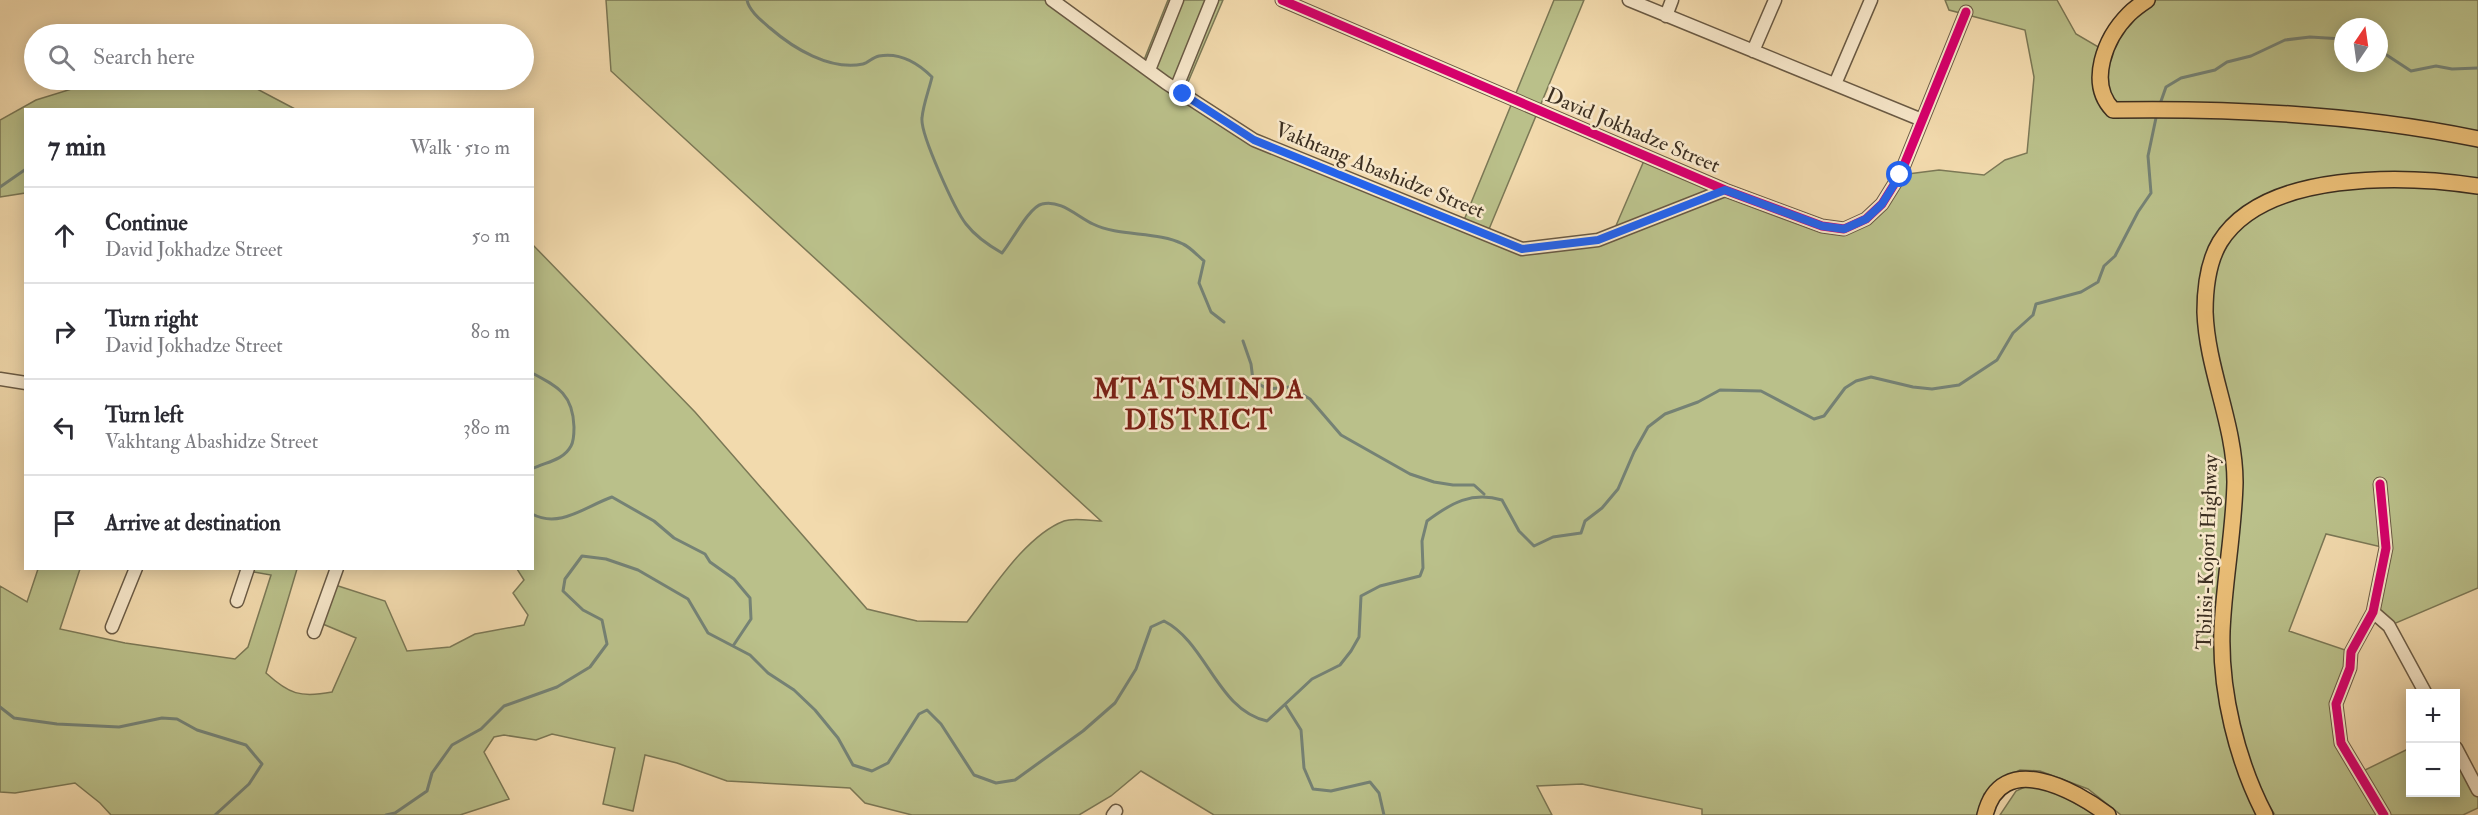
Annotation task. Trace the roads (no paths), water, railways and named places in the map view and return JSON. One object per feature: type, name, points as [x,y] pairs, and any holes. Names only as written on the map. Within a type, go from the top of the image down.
[{"type":"main road","points":[[2147,0],[2129,13],[2117,27],[2105,51],[2099,85],[2105,102],[2113,110],[2178,109],[2298,113],[2478,139]]},
{"type":"main road","name":"Tbilisi-Kojori Highway","points":[[2265,815],[2244,766],[2230,716],[2224,673],[2222,633],[2235,465],[2211,354],[2205,313],[2208,278],[2213,258],[2220,243],[2244,216],[2261,204],[2285,195],[2318,187],[2366,182],[2439,180],[2478,186]]},
{"type":"main road","points":[[1985,815],[1989,802],[1996,792],[2014,781],[2025,778],[2049,782],[2068,790],[2109,815]]},
{"type":"street","name":"Vakhtang Abashidze Street","points":[[1052,0],[1176,89],[1254,140],[1522,249],[1598,240],[1725,190]]},
{"type":"street","points":[[1149,70],[1177,0]]},
{"type":"street","points":[[1176,89],[1212,0]]},
{"type":"street","name":"David Jokhadze Street","points":[[1282,0],[1725,190],[1822,226],[1844,229],[1866,219],[1882,204],[1900,175],[1922,120]]},
{"type":"street","points":[[1629,0],[1922,120],[1966,12]]},
{"type":"street","points":[[1666,16],[1672,0]]},
{"type":"street","points":[[1753,51],[1775,0]]},
{"type":"street","points":[[1835,84],[1871,0]]},
{"type":"street","points":[[0,379],[24,383]]},
{"type":"street","points":[[2380,484],[2386,548],[2373,612],[2351,652],[2350,668],[2336,704],[2341,743],[2384,815]]},
{"type":"street","points":[[112,627],[135,570]]},
{"type":"street","points":[[237,601],[247,570]]},
{"type":"street","points":[[314,632],[336,570]]},
{"type":"street","points":[[2373,612],[2389,626],[2424,689]]},
{"type":"street","points":[[2460,755],[2478,789]]},
{"type":"waterway","points":[[747,0],[753,12],[770,28],[801,50],[825,61],[850,65],[865,63],[879,56],[902,57],[915,63],[932,77],[922,118],[926,139],[939,172],[961,216],[970,229],[987,244],[1002,253],[1032,211],[1037,206],[1049,203],[1062,206],[1103,228],[1173,240],[1188,247],[1204,261],[1199,283],[1211,312],[1224,322]]},
{"type":"waterway","points":[[2160,104],[2166,87],[2181,78],[2215,70],[2227,62],[2251,56],[2285,40],[2310,37],[2334,38]]},
{"type":"waterway","points":[[2388,56],[2411,71],[2436,66],[2452,69],[2478,68]]},
{"type":"waterway","points":[[386,815],[395,813],[427,791],[432,773],[452,745],[481,729],[504,706],[557,687],[590,667],[607,644],[602,620],[583,610],[563,591],[565,579],[582,556],[606,559],[638,570],[688,599],[708,633],[750,655],[768,673],[794,690],[815,710],[838,738],[853,765],[872,771],[888,763],[919,714],[927,710],[941,724],[974,775],[996,783],[1015,780],[1083,731],[1115,703],[1136,669],[1151,627],[1164,621],[1179,631],[1191,644],[1236,704],[1250,714],[1267,721],[1312,679],[1340,665],[1351,651],[1359,637],[1361,596],[1380,586],[1420,576],[1423,568],[1422,541],[1427,521],[1453,504],[1481,497],[1502,500],[1519,531],[1534,546],[1553,537],[1581,533],[1585,521],[1602,508],[1618,489],[1648,427],[1665,414],[1698,402],[1720,390],[1761,391],[1814,419],[1824,416],[1845,388],[1856,381],[1871,377],[1932,389],[1959,385],[1997,360],[2013,333],[2033,315],[2036,304],[2081,292],[2098,282],[2104,266],[2115,256],[2138,212],[2151,193],[2148,156],[2157,113]]},
{"type":"waterway","points":[[0,187],[24,170]]},
{"type":"waterway","points":[[1243,341],[1251,364],[1253,380],[1267,389],[1290,387],[1310,399],[1341,435],[1410,474],[1434,482],[1474,485],[1484,494]]},
{"type":"waterway","points":[[534,374],[563,393],[571,407],[574,427],[573,442],[568,451],[559,458],[534,468]]},
{"type":"waterway","points":[[534,515],[542,518],[563,518],[612,497],[654,521],[674,538],[705,554],[710,562],[734,579],[750,598],[751,619],[733,646]]},
{"type":"waterway","points":[[1286,706],[1301,730],[1304,768],[1313,789],[1331,791],[1370,782],[1379,793],[1384,815]]},
{"type":"waterway","points":[[0,707],[14,718],[57,724],[119,727],[162,718],[177,719],[197,730],[246,745],[262,764],[249,784],[215,815]]},
{"type":"district","name":"MTATSMINDA DISTRICT","points":[[1199,404]]}]
